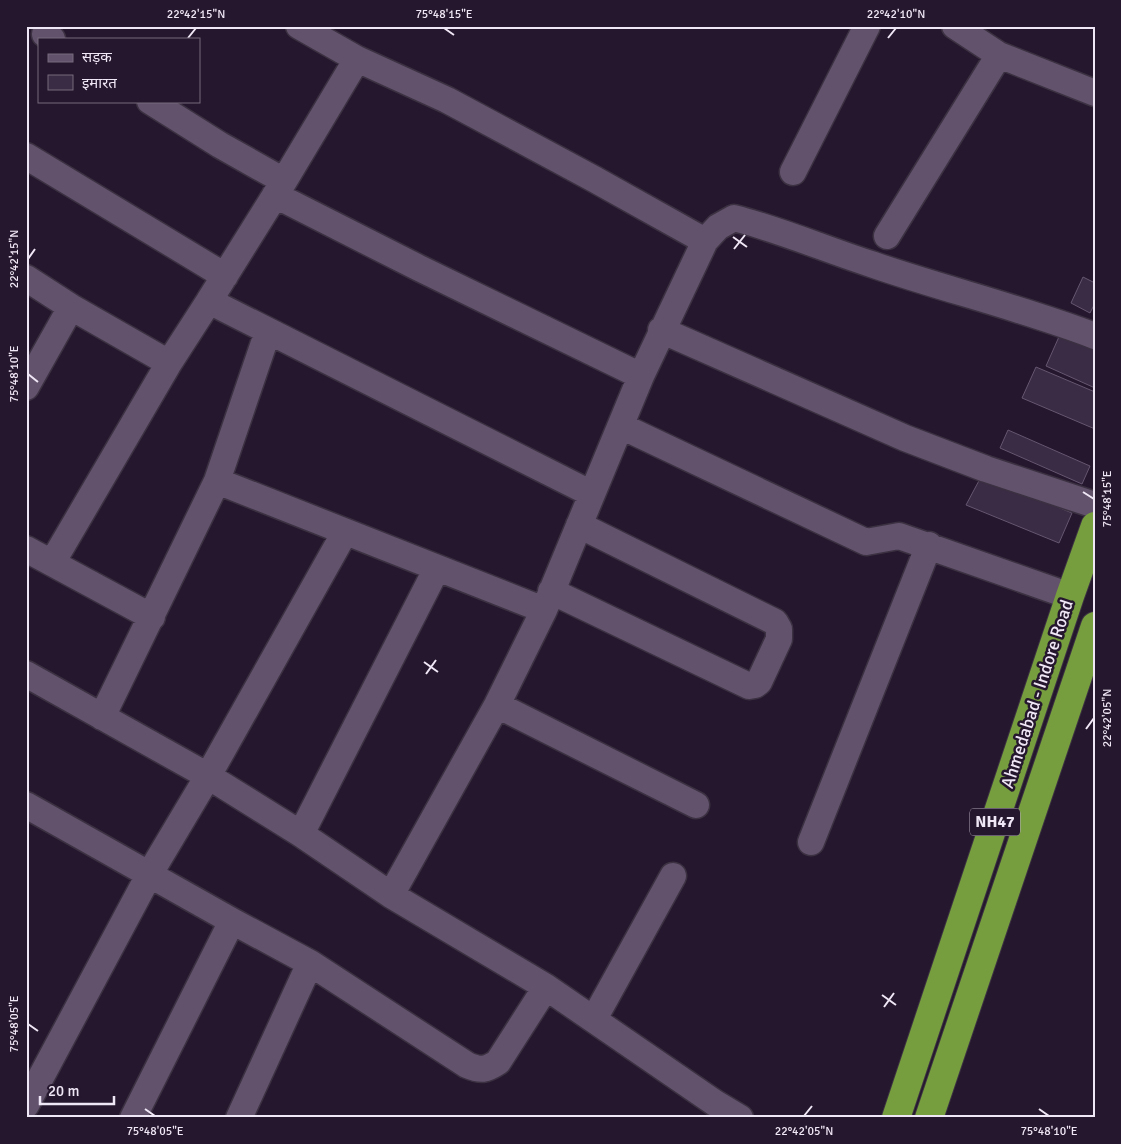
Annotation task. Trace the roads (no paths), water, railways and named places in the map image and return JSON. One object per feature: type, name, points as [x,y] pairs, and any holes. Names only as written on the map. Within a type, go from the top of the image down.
[{"type":"highway","name":"Ahmedabad - Indore Road","points":[[896,1118],[1095,526]]},
{"type":"highway","name":"Ahmedabad - Indore Road","points":[[930,1118],[1095,626]]},
{"type":"street","points":[[299,26],[357,59],[447,100],[705,241]]},
{"type":"street","points":[[793,172],[867,26]]},
{"type":"street","points":[[955,26],[999,55],[1095,93]]},
{"type":"street","points":[[887,236],[999,55]]},
{"type":"street","points":[[52,563],[168,364],[225,276],[357,59]]},
{"type":"street","points":[[152,102],[220,145],[279,188],[420,268],[641,376]]},
{"type":"street","points":[[26,156],[225,276]]},
{"type":"street","points":[[391,895],[497,705],[548,601],[661,330],[705,241],[718,227],[734,218],[758,224],[875,266],[1050,319],[1095,336]]},
{"type":"street","points":[[26,278],[168,364]]},
{"type":"street","points":[[209,301],[592,494]]},
{"type":"street","points":[[26,387],[71,307]]},
{"type":"street","points":[[661,330],[905,438],[986,469],[1095,505]]},
{"type":"street","points":[[102,717],[218,481],[268,331]]},
{"type":"street","points":[[621,426],[866,542],[899,536],[1070,596]]},
{"type":"street","points":[[218,481],[437,568],[548,601],[749,686],[759,682],[779,639],[779,628],[776,622],[579,525]]},
{"type":"street","points":[[26,1105],[149,875],[208,776],[345,532]]},
{"type":"street","points":[[811,842],[929,546]]},
{"type":"street","points":[[26,549],[152,616]]},
{"type":"street","points":[[301,834],[437,568]]},
{"type":"street","points":[[26,674],[208,776],[301,834],[391,895],[546,987],[715,1103],[740,1118]]},
{"type":"street","points":[[497,705],[696,805]]},
{"type":"street","points":[[26,805],[310,964],[467,1065],[487,1069],[498,1062],[546,987]]},
{"type":"street","points":[[594,1019],[673,876]]},
{"type":"street","points":[[133,1118],[232,922]]},
{"type":"street","points":[[240,1118],[310,964]]}]
